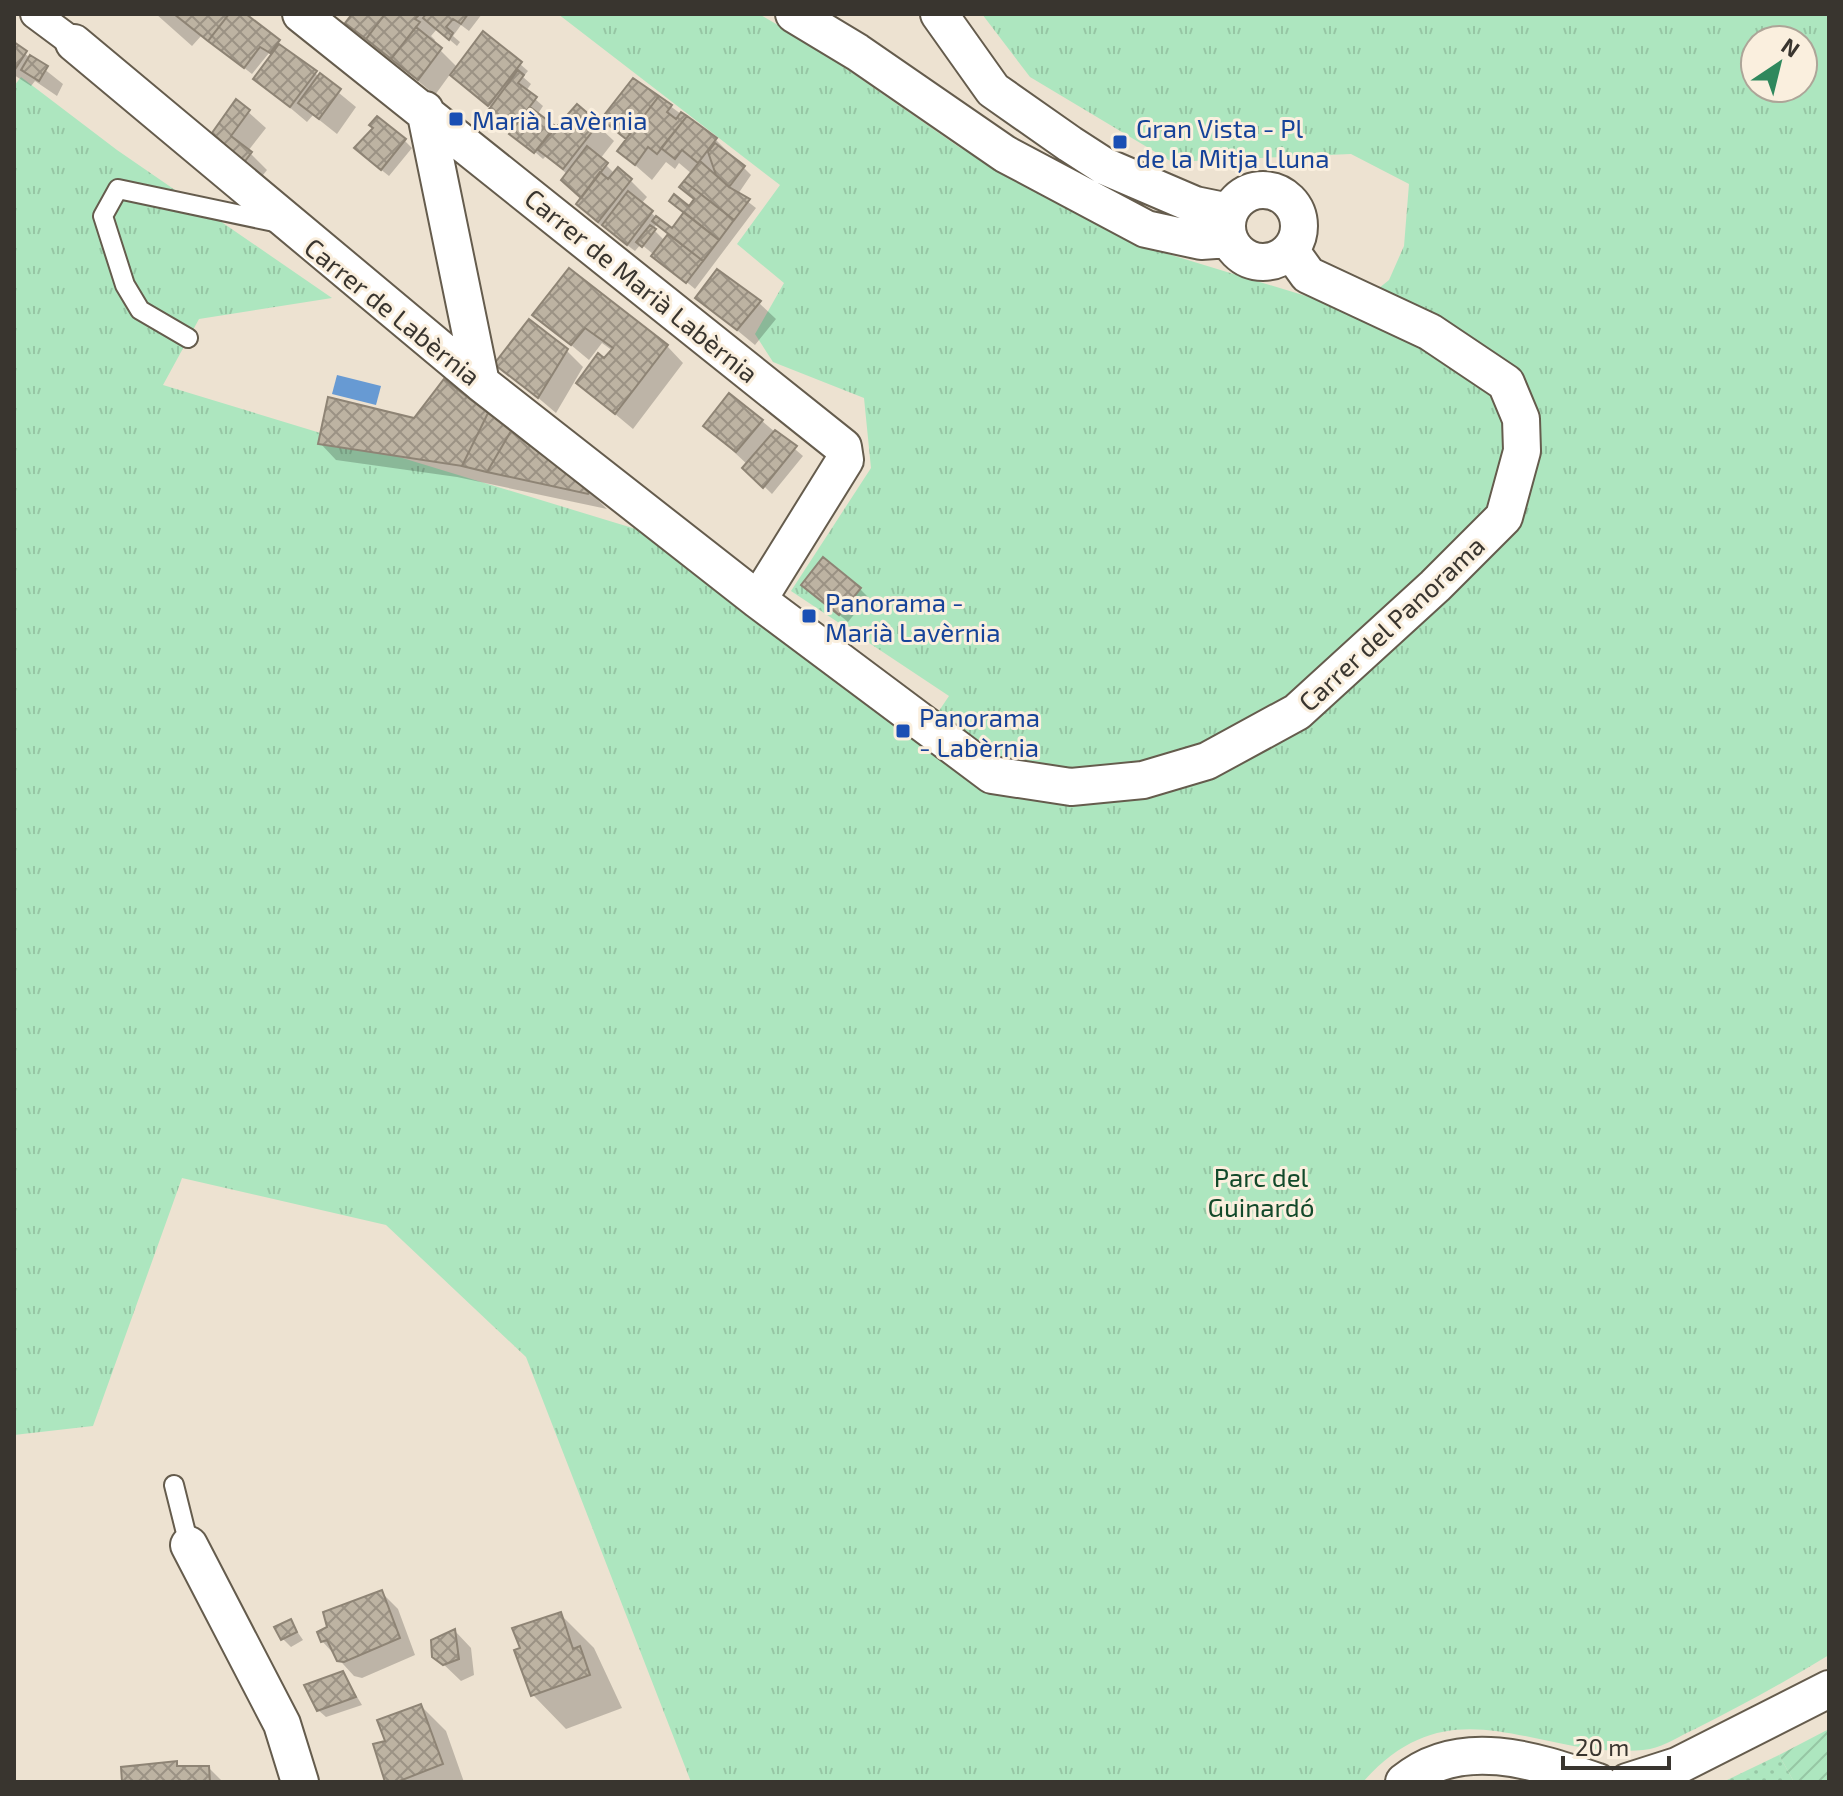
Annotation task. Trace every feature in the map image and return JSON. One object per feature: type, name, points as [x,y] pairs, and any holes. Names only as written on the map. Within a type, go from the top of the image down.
[{"type":"street","name":"Carrer de Labèrnia","points":[[35,14],[74,43],[481,383],[758,600]]},
{"type":"street","name":"Carrer de Marià Labèrnia","points":[[301,14],[843,447],[845,460],[758,600]]},
{"type":"street","points":[[794,14],[857,52],[1005,154],[1146,229],[1201,241],[1229,226],[1238,200],[1250,192],[1265,190],[1281,194],[1299,218],[1299,234],[1290,250],[1275,261],[1256,262],[1240,254],[1229,226],[1195,205],[1104,166],[1070,144],[993,90],[939,14]]},
{"type":"street","points":[[425,110],[481,383]]},
{"type":"street","name":"Carrer del Panorama","points":[[758,600],[992,775],[1071,787],[1143,780],[1207,761],[1297,712],[1435,586],[1504,517],[1522,451],[1521,419],[1506,383],[1430,332],[1308,275],[1290,250]]},
{"type":"street","points":[[189,1545],[282,1724],[300,1782]]},
{"type":"street","points":[[1627,1782],[1677,1766],[1829,1689]]},
{"type":"street","points":[[1404,1782],[1427,1766],[1456,1757],[1494,1755],[1579,1779]]},
{"type":"lane","points":[[188,338],[140,310],[125,285],[103,216],[118,189],[290,226]]},
{"type":"lane","points":[[174,1485],[189,1545]]},
{"type":"green space","name":"Parc del Guinardó","points":[[558,14],[759,14],[812,45],[959,147],[1132,243],[1352,310],[1389,280],[1404,246],[1409,184],[1351,154],[1172,162],[1030,77],[982,14],[1829,14],[1829,1655],[1746,1703],[1656,1748],[1611,1751],[1466,1729],[1432,1734],[1398,1751],[1363,1782],[691,1782],[526,1357],[386,1225],[182,1178],[93,1426],[14,1435],[14,86],[21,77],[117,150],[332,298],[199,319],[163,385],[649,533],[924,733],[949,696],[791,591],[871,468],[864,398],[773,362],[755,334],[784,283],[737,244],[780,185]]},
{"type":"green space","points":[[1829,1729],[1829,1782],[1794,1782],[1779,1755]]},
{"type":"green space","points":[[1779,1755],[1794,1782],[1725,1781]]},
{"type":"water","points":[[337,375],[381,386],[376,405],[332,394]]},
{"type":"building","points":[[174,14],[229,14],[208,41]]},
{"type":"building","points":[[229,14],[246,14],[280,40],[270,53],[260,47],[244,68],[208,41]]},
{"type":"building","points":[[352,14],[385,14],[366,39],[345,23]]},
{"type":"building","points":[[385,14],[420,14],[415,19],[420,22],[391,59],[366,39]]},
{"type":"building","points":[[426,14],[468,14],[461,24],[453,19],[446,27],[453,33],[449,40],[423,18]]},
{"type":"building","points":[[416,27],[442,48],[418,80],[391,59]]},
{"type":"building","points":[[483,31],[522,62],[488,106],[450,75]]},
{"type":"building","points":[[14,42],[27,51],[14,71]]},
{"type":"building","points":[[279,44],[317,71],[290,107],[253,79]]},
{"type":"building","points":[[30,55],[48,66],[39,81],[21,70]]},
{"type":"building","points":[[518,70],[524,75],[518,83],[537,97],[512,130],[487,112]]},
{"type":"building","points":[[320,73],[341,89],[319,119],[298,103]]},
{"type":"building","points":[[633,78],[659,96],[626,139],[601,119]]},
{"type":"building","points":[[659,96],[672,105],[667,112],[676,119],[681,112],[687,116],[657,154],[648,147],[635,165],[617,151]]},
{"type":"building","points":[[236,99],[250,110],[231,136],[252,152],[242,165],[207,140]]},
{"type":"building","points":[[577,104],[599,123],[563,169],[537,149]]},
{"type":"building","points":[[530,107],[555,126],[534,153],[509,134]]},
{"type":"building","points":[[377,116],[406,139],[381,170],[354,148],[373,128],[369,125]]},
{"type":"building","points":[[687,116],[717,138],[698,163],[682,150],[675,159],[661,148]]},
{"type":"building","points":[[715,143],[745,166],[729,187],[716,175],[708,152]]},
{"type":"building","points":[[587,146],[608,163],[581,198],[561,180]]},
{"type":"building","points":[[700,161],[729,187],[750,199],[734,220],[684,181]]},
{"type":"building","points":[[618,167],[632,179],[598,222],[576,204],[600,172],[608,179]]},
{"type":"building","points":[[684,181],[734,220],[719,240],[669,201],[674,194],[689,206],[694,199],[679,187]]},
{"type":"building","points":[[628,191],[653,211],[627,245],[602,225]]},
{"type":"building","points":[[684,212],[719,240],[703,261],[652,221],[656,216],[672,228]]},
{"type":"building","points":[[650,225],[656,229],[642,247],[636,242]]},
{"type":"building","points":[[668,234],[703,261],[686,283],[651,256]]},
{"type":"building","points":[[569,268],[668,345],[615,414],[576,383],[598,353],[604,358],[613,348],[585,328],[571,345],[532,315]]},
{"type":"building","points":[[717,269],[761,301],[737,330],[695,298]]},
{"type":"building","points":[[529,319],[568,349],[538,398],[494,364]]},
{"type":"building","points":[[444,379],[488,413],[462,466],[318,444],[328,397],[414,418]]},
{"type":"building","points":[[729,393],[763,420],[736,452],[703,426]]},
{"type":"building","points":[[488,413],[511,431],[487,472],[462,466]]},
{"type":"building","points":[[775,430],[797,446],[763,488],[742,468]]},
{"type":"building","points":[[511,431],[590,491],[588,494],[487,472]]},
{"type":"building","points":[[823,557],[861,588],[839,615],[801,585]]},
{"type":"building","points":[[382,1590],[400,1638],[344,1662],[337,1661],[327,1640],[321,1642],[317,1632],[327,1627],[323,1612]]},
{"type":"building","points":[[561,1612],[573,1649],[580,1646],[590,1675],[531,1696],[514,1650],[520,1648],[512,1628]]},
{"type":"building","points":[[291,1619],[297,1632],[281,1640],[274,1627]]},
{"type":"building","points":[[455,1629],[459,1659],[443,1665],[432,1657],[431,1640]]},
{"type":"building","points":[[343,1671],[356,1697],[317,1711],[304,1685]]},
{"type":"building","points":[[421,1704],[443,1764],[397,1782],[385,1782],[373,1744],[385,1741],[377,1720]]},
{"type":"building","points":[[177,1761],[177,1766],[209,1766],[210,1782],[122,1782],[121,1767]]},
{"type":"place","name":"Marià Lavèrnia","points":[[456,119]]},
{"type":"place","name":"Gran Vista - Pl de la Mitja Lluna","points":[[1120,142]]},
{"type":"place","name":"Panorama - Marià Lavèrnia","points":[[809,616]]},
{"type":"place","name":"Panorama - Labèrnia","points":[[903,731]]}]
